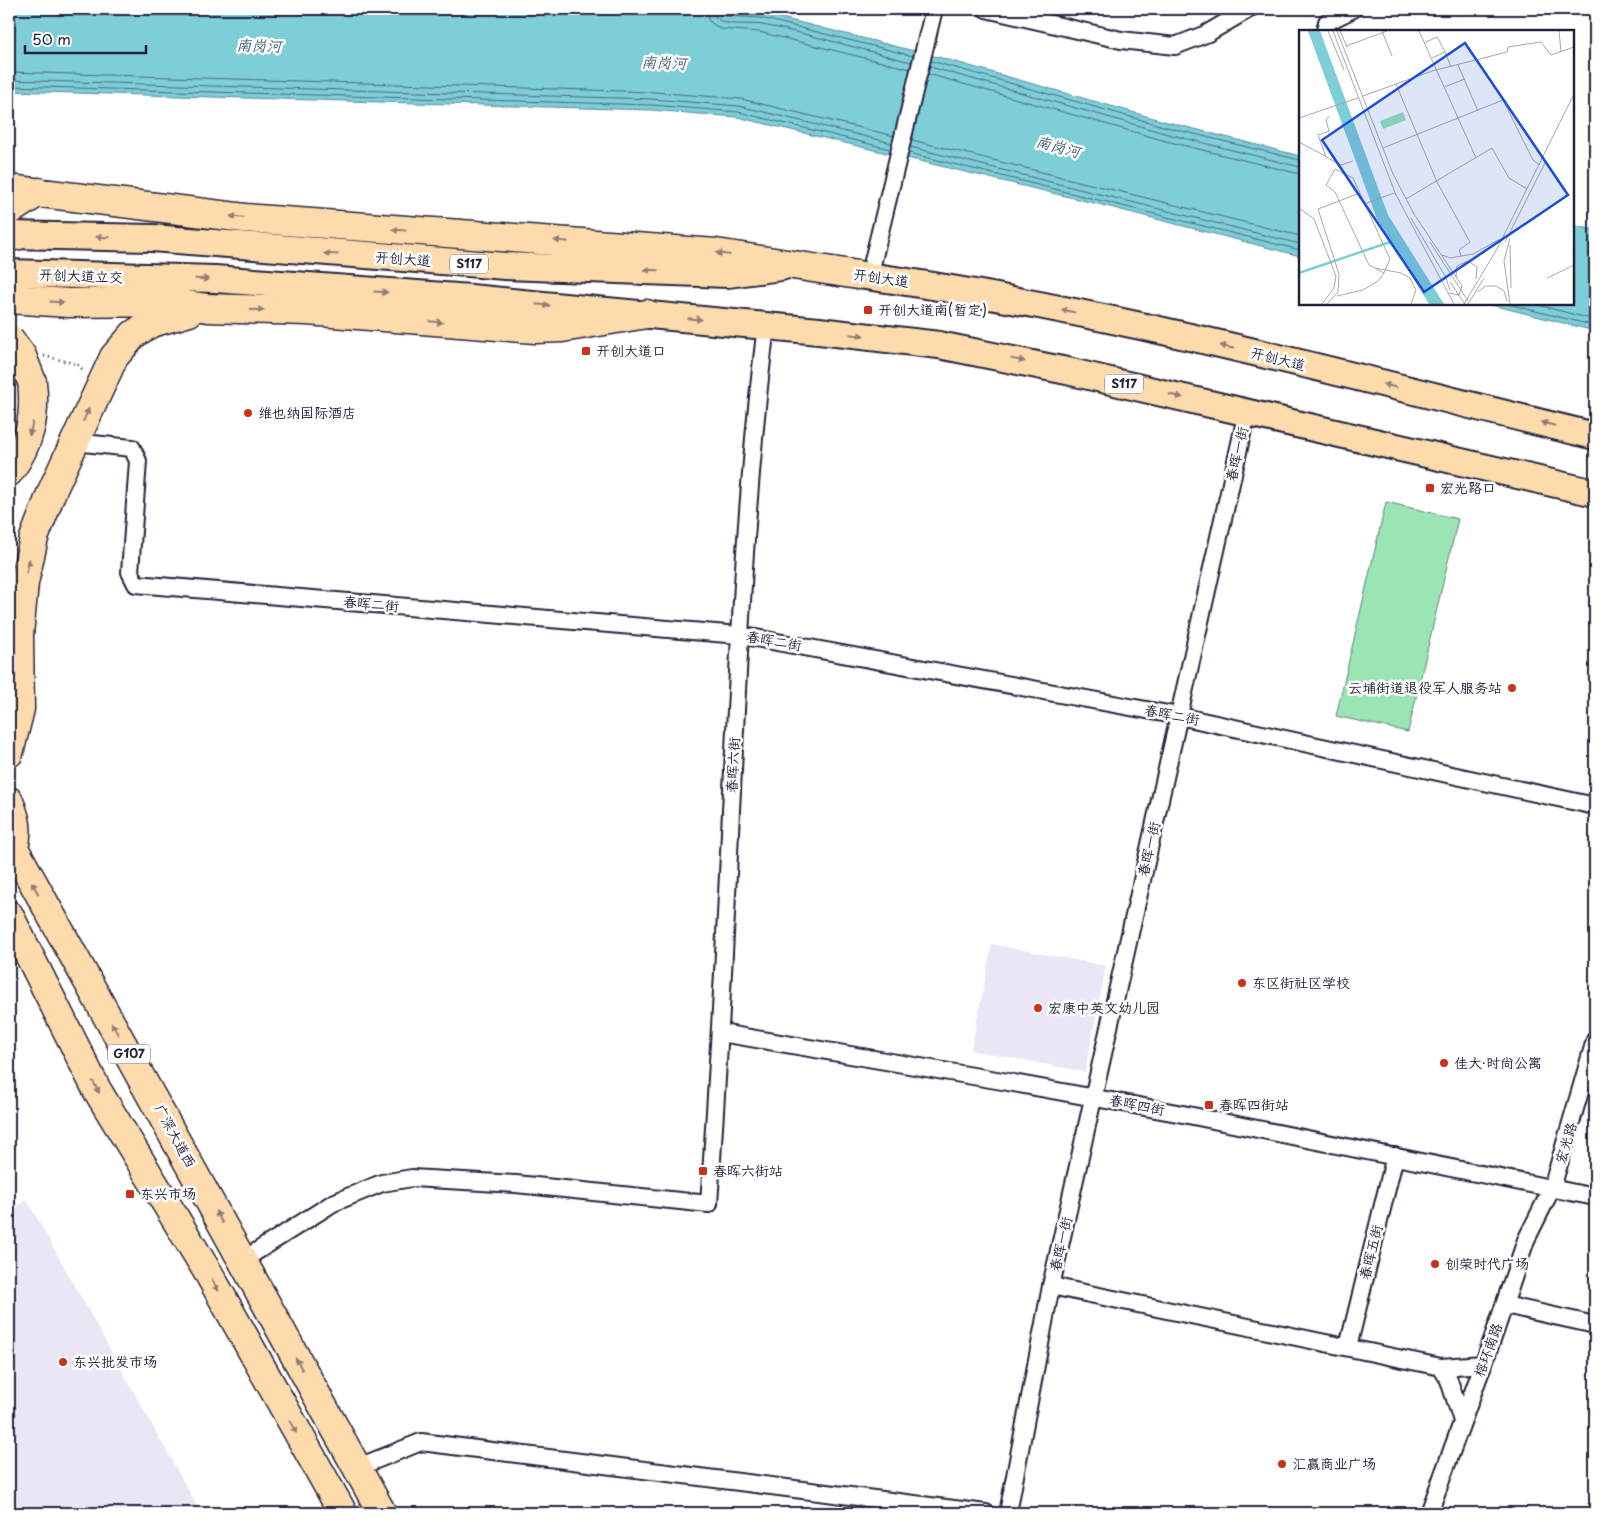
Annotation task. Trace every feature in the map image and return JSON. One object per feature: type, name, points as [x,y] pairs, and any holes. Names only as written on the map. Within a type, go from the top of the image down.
[{"type":"highway","points":[[9,189],[245,218],[716,253],[863,276]]},
{"type":"highway","points":[[11,229],[39,192]]},
{"type":"highway","points":[[10,291],[68,303],[165,302],[208,308],[307,311],[534,330],[562,328],[647,314]]},
{"type":"highway","points":[[9,753],[20,709],[19,635],[24,583],[34,538],[74,442],[114,357],[134,334],[151,322],[208,308]]},
{"type":"highway","points":[[9,338],[22,356],[32,382],[34,415],[31,431],[19,457],[9,472]]},
{"type":"highway","points":[[9,801],[17,822],[18,832],[11,843]]},
{"type":"highway","name":"广深大道西","points":[[11,843],[382,1513]]},
{"type":"highway","points":[[9,915],[97,1090],[209,1274],[343,1513]]},
{"type":"highway","points":[[9,942],[42,982]]},
{"type":"highway","points":[[9,957],[42,982]]},
{"type":"main road","name":"开创大道","points":[[11,229],[152,238],[505,266],[728,274],[786,266],[863,276],[999,297],[1140,326],[1595,436]]},
{"type":"main road","name":"开创大道立交","points":[[10,291],[153,278],[215,279],[647,314]]},
{"type":"main road","name":"S117","points":[[647,314],[939,345],[1067,370],[1595,493]]},
{"type":"street","points":[[863,276],[896,166],[934,9]]},
{"type":"street","points":[[986,9],[1033,14],[1122,40],[1175,46],[1206,34],[1249,9]]},
{"type":"street","points":[[1325,30],[1327,22],[1353,9]]},
{"type":"street","name":"春晖六街","points":[[243,1260],[333,1202],[382,1183],[412,1178],[516,1184],[709,1204],[721,1034],[739,635],[755,421],[766,326]]},
{"type":"street","name":"春晖一街","points":[[1008,1513],[1051,1286],[1247,412]]},
{"type":"street","name":"春晖二街","points":[[74,442],[132,448],[138,461],[130,572],[136,584],[739,635],[1179,716],[1595,806]]},
{"type":"street","name":"春晖四街","points":[[721,1034],[1094,1097],[1595,1197]]},
{"type":"street","name":"宏光路","points":[[1552,1188],[1595,1040]]},
{"type":"street","name":"春晖五街","points":[[1348,1348],[1395,1156]]},
{"type":"street","name":"榕环南路","points":[[1429,1513],[1505,1305],[1526,1240],[1552,1188]]},
{"type":"street","name":"春晖一街","points":[[1051,1286],[1441,1367],[1483,1364]]},
{"type":"street","points":[[1505,1305],[1595,1326]]},
{"type":"street","points":[[1441,1367],[1449,1380],[1462,1421]]},
{"type":"street","points":[[356,1468],[421,1442],[986,1513]]},
{"type":"path","points":[[35,353],[77,364],[84,369],[86,376]]},
{"type":"shaded area","name":"宏康中英文幼儿园","points":[[992,944],[1106,966],[1085,1072],[971,1050]]},
{"type":"shaded area","name":"东兴批发市场","points":[[27,1200],[201,1513],[9,1513],[9,1211]]},
{"type":"green space","points":[[1386,502],[1458,519],[1408,732],[1336,716]]},
{"type":"water","name":"南岗河","points":[[9,9],[670,9],[762,13],[938,57],[1171,123],[1299,156],[1299,256],[1098,204],[737,117],[651,110],[9,91]]},
{"type":"water","points":[[1574,225],[1595,230],[1595,331],[1492,305],[1574,305]]},
{"type":"place","name":"开创大道南(暂定)","points":[[868,310]]},
{"type":"place","name":"开创大道口","points":[[586,351]]},
{"type":"place","name":"维也纳国际酒店","points":[[248,413]]},
{"type":"place","name":"宏光路口","points":[[1430,488]]},
{"type":"place","name":"云埔街道退役军人服务站","points":[[1512,688]]},
{"type":"place","name":"东区街社区学校","points":[[1242,983]]},
{"type":"place","name":"宏康中英文幼儿园","points":[[1038,1008]]},
{"type":"place","name":"佳大·时尚公寓","points":[[1444,1063]]},
{"type":"place","name":"春晖四街站","points":[[1209,1105]]},
{"type":"place","name":"春晖六街站","points":[[703,1171]]},
{"type":"place","name":"东兴市场","points":[[130,1194]]},
{"type":"place","name":"创荣时代广场","points":[[1435,1264]]},
{"type":"place","name":"东兴批发市场","points":[[63,1362]]},
{"type":"place","name":"汇赢商业广场","points":[[1282,1464]]}]
